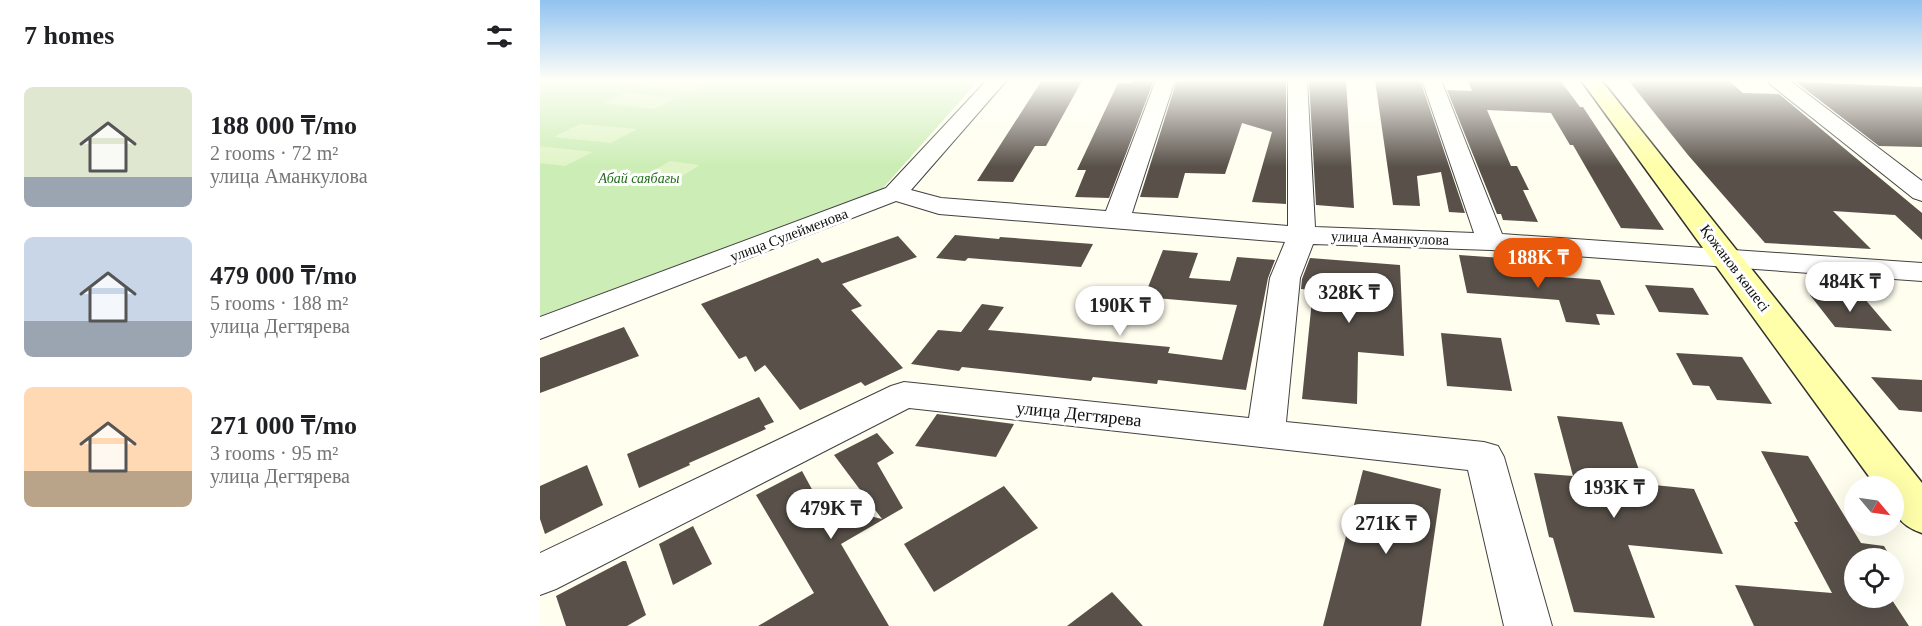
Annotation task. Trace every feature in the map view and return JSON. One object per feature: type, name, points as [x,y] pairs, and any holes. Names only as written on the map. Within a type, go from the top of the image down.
[{"type":"main road","name":"Қожанов көшесі","points":[[1613,109],[1922,515]]},
{"type":"street","name":"улица Сулейменова","points":[[540,329],[895,193],[971,109]]},
{"type":"street","points":[[1116,220],[1156,109]]},
{"type":"street","points":[[1266,434],[1285,278],[1302,235],[1299,109]]},
{"type":"street","points":[[1442,109],[1491,242]]},
{"type":"street","points":[[1814,109],[1922,193]]},
{"type":"street","name":"улица Аманкулова","points":[[895,193],[939,206],[1302,235],[1491,242],[1922,272]]},
{"type":"street","name":"улица Дегтярева","points":[[540,575],[904,395],[1484,457],[1528,626]]},
{"type":"green space","name":"Абай саябағы","points":[[540,109],[953,109],[875,197],[540,316]]},
{"type":"green space","points":[[580,124],[637,129],[611,143],[554,137]]},
{"type":"green space","points":[[540,146],[593,152],[565,166],[540,163]]},
{"type":"green space","points":[[670,161],[700,165],[674,181],[643,177]]},
{"type":"building","points":[[1023,109],[1066,109],[1046,146],[1035,146],[1013,182],[977,181]]},
{"type":"building","points":[[1106,109],[1143,109],[1109,198],[1075,197],[1086,170],[1077,170]]},
{"type":"building","points":[[1168,109],[1286,109],[1286,204],[1252,202],[1272,132],[1242,123],[1225,174],[1185,173],[1178,198],[1140,197]]},
{"type":"building","points":[[1311,109],[1348,109],[1354,208],[1316,205]]},
{"type":"building","points":[[1379,109],[1430,109],[1465,213],[1449,212],[1441,172],[1417,176],[1420,206],[1393,205]]},
{"type":"building","points":[[1455,109],[1584,109],[1664,230],[1621,228],[1573,145],[1570,145],[1551,113],[1487,110],[1511,166],[1517,166],[1529,190],[1523,190],[1538,222],[1503,220],[1501,214],[1497,214]]},
{"type":"building","points":[[1651,109],[1797,109],[1922,213],[1922,240],[1895,215],[1833,211],[1871,249],[1765,243]]},
{"type":"building","points":[[1831,109],[1922,109],[1922,147],[1879,146]]},
{"type":"building","points":[[955,235],[1093,244],[1081,267],[968,258],[965,261],[936,258]]},
{"type":"building","points":[[898,236],[917,257],[842,284],[862,306],[851,310],[903,368],[865,386],[861,382],[800,410],[765,365],[755,372],[746,356],[739,359],[701,304],[818,258],[822,263]]},
{"type":"building","points":[[1163,250],[1198,253],[1189,278],[1230,281],[1237,257],[1275,260],[1268,278],[1246,390],[1158,380],[1157,384],[1093,377],[1091,381],[962,367],[959,371],[911,364],[938,330],[961,332],[982,304],[1004,307],[988,330],[1170,347],[1168,353],[1222,360],[1237,305],[1144,297]]},
{"type":"building","points":[[1459,255],[1502,258],[1507,273],[1600,280],[1615,315],[1596,314],[1600,325],[1566,322],[1559,300],[1467,293]]},
{"type":"building","points":[[1310,258],[1400,265],[1404,356],[1358,352],[1357,404],[1302,399],[1313,290],[1301,289],[1302,279]]},
{"type":"building","points":[[1645,285],[1693,288],[1709,315],[1659,312]]},
{"type":"building","points":[[1810,295],[1864,298],[1892,331],[1835,327]]},
{"type":"building","points":[[624,327],[639,356],[540,393],[540,358]]},
{"type":"building","points":[[1441,333],[1501,338],[1512,391],[1447,386]]},
{"type":"building","points":[[1676,353],[1742,357],[1772,404],[1717,400],[1709,386],[1693,385]]},
{"type":"building","points":[[1871,377],[1922,380],[1922,412],[1899,410]]},
{"type":"building","points":[[759,397],[774,422],[764,426],[766,429],[639,488],[627,454]]},
{"type":"building","points":[[937,414],[1014,424],[996,457],[915,446]]},
{"type":"building","points":[[1557,416],[1622,422],[1644,484],[1694,489],[1723,554],[1628,545],[1655,618],[1574,612],[1553,538],[1549,537],[1534,473],[1573,476]]},
{"type":"building","points":[[877,433],[894,453],[877,463],[903,508],[841,544],[889,626],[758,626],[814,593],[756,495],[802,471],[820,504],[882,519],[834,455]]},
{"type":"building","points":[[1761,451],[1808,456],[1844,515],[1844,536],[1857,536],[1861,543],[1885,548],[1844,548],[1844,608],[1897,608],[1909,626],[1754,626],[1735,585],[1832,593],[1794,522],[1798,522]]},
{"type":"building","points":[[587,465],[603,505],[545,534],[540,519],[540,486]]},
{"type":"building","points":[[1363,470],[1441,489],[1421,626],[1323,626]]},
{"type":"building","points":[[1004,486],[1038,528],[934,592],[904,544]]},
{"type":"building","points":[[693,526],[712,564],[673,585],[659,544]]},
{"type":"building","points":[[626,561],[646,615],[627,626],[566,626],[556,596]]},
{"type":"building","points":[[1112,592],[1143,626],[1067,626]]}]
